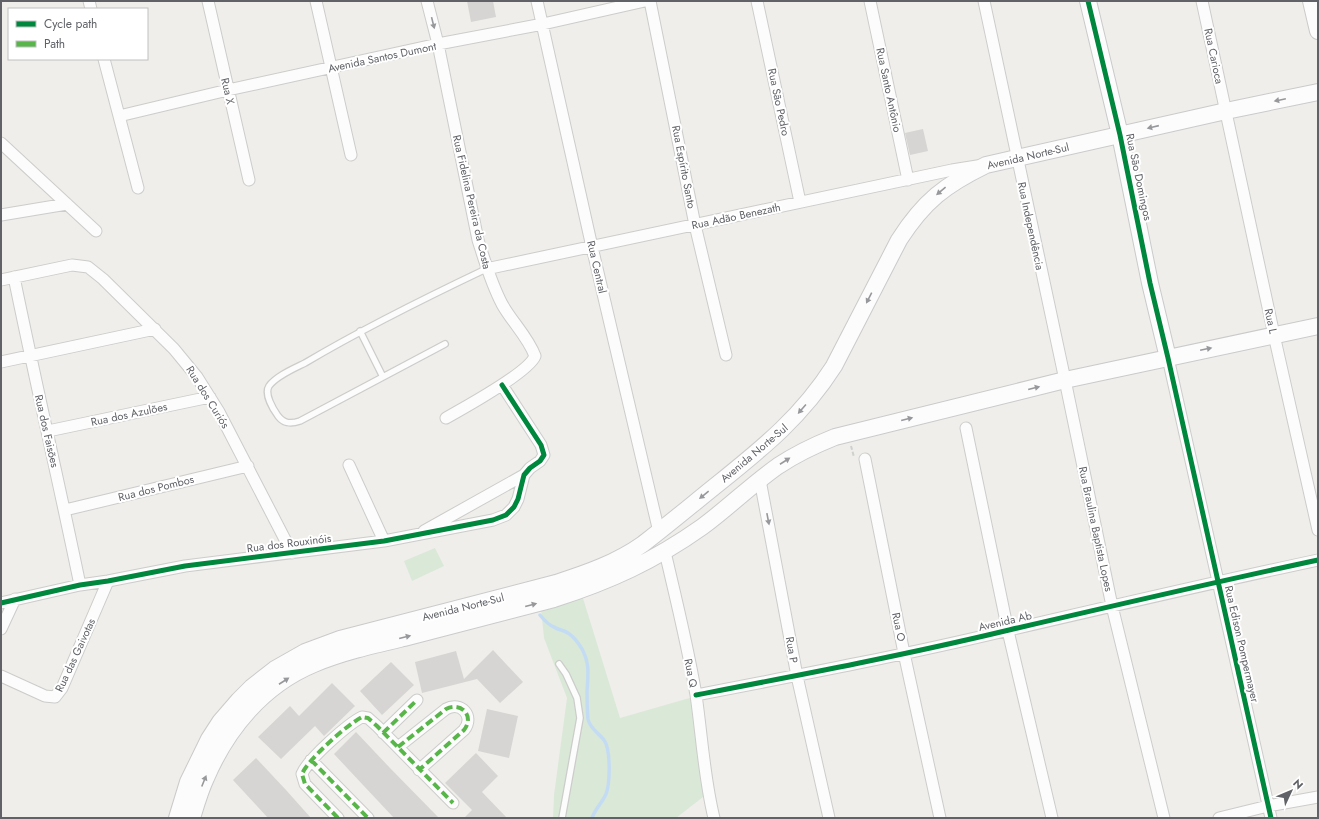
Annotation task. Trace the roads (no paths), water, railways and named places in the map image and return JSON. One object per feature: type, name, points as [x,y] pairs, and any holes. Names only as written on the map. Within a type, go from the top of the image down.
[{"type":"main road","name":"Rua São Domingos","points":[[1088,1],[1120,135],[1150,283],[1168,358]]},
{"type":"main road","points":[[1311,1],[1318,32]]},
{"type":"main road","name":"Avenida Norte-Sul","points":[[177,818],[188,782],[209,739],[220,722],[252,688],[280,666],[305,652],[340,639],[528,591],[591,572],[628,554],[658,532],[762,448],[803,408],[834,366],[899,240],[907,228],[919,212],[944,188],[956,180],[986,165],[1226,111],[1318,92]]},
{"type":"main road","name":"Avenida Norte-Sul","points":[[192,818],[206,778],[215,758],[232,731],[250,708],[287,678],[312,665],[354,650],[528,606],[582,590],[621,575],[665,552],[703,526],[778,466],[806,449],[835,437],[1065,380],[1318,326]]},
{"type":"street","name":"Rua X","points":[[208,1],[249,180]]},
{"type":"street","points":[[316,1],[351,155]]},
{"type":"street","name":"Rua Fidelina Pereira da Costa","points":[[427,1],[438,44],[478,240],[486,269],[502,304],[530,344],[535,356],[528,366],[502,385],[446,418]]},
{"type":"street","name":"Rua Central","points":[[537,1],[658,532]]},
{"type":"street","name":"Avenida Santos Dumont","points":[[119,116],[228,90],[438,44],[543,24],[645,1]]},
{"type":"street","name":"Rua Espírito Santo","points":[[650,1],[695,225],[726,355]]},
{"type":"street","name":"Rua São Pedro","points":[[757,1],[800,202]]},
{"type":"street","name":"Rua Santo Antônio","points":[[870,1],[908,180]]},
{"type":"street","name":"Rua Independência","points":[[984,1],[1065,380]]},
{"type":"street","name":"Rua Carioca","points":[[1202,1],[1226,111]]},
{"type":"street","points":[[104,60],[138,188]]},
{"type":"street","name":"Rua L","points":[[1226,111],[1318,530]]},
{"type":"street","points":[[1,143],[96,231]]},
{"type":"street","name":"Rua Adão Benezath","points":[[486,269],[952,170],[986,165]]},
{"type":"street","points":[[1,215],[67,204]]},
{"type":"street","name":"Rua dos Curiós","points":[[14,277],[72,265],[88,267],[103,279],[155,329],[188,364],[210,397],[248,466],[292,553]]},
{"type":"street","points":[[1,280],[14,277]]},
{"type":"street","name":"Rua dos Faisões","points":[[14,277],[80,585]]},
{"type":"street","points":[[1,362],[155,329]]},
{"type":"street","name":"Rua Edison Pompermayer","points":[[1168,358],[1271,818]]},
{"type":"street","name":"Rua Braulina Baptista Lopes","points":[[1065,380],[1112,606],[1164,818]]},
{"type":"street","points":[[416,536],[524,475],[544,456],[542,445],[502,385]]},
{"type":"street","name":"Rua dos Azulões","points":[[48,431],[210,397]]},
{"type":"street","points":[[966,428],[1008,631],[1052,818]]},
{"type":"street","name":"Rua O","points":[[865,459],[904,654],[940,818]]},
{"type":"street","points":[[349,465],[384,541]]},
{"type":"street","name":"Rua dos Pombos","points":[[65,510],[248,466]]},
{"type":"street","name":"Rua dos Rouxinóis","points":[[1,602],[80,585],[185,566],[384,541],[493,520],[502,517],[514,507],[518,499],[524,475]]},
{"type":"street","name":"Rua P","points":[[760,480],[797,676],[830,818]]},
{"type":"street","name":"Rua Q","points":[[665,552],[678,605],[696,695],[704,764],[714,818]]},
{"type":"street","name":"Avenida Ab","points":[[696,695],[904,654],[1218,581],[1318,560]]},
{"type":"street","name":"Rua das Gaivotas","points":[[1,676],[45,696],[55,697],[62,688],[108,581]]},
{"type":"street","points":[[1,628],[15,599]]},
{"type":"street","points":[[383,732],[417,700]]},
{"type":"street","points":[[398,747],[446,709],[455,706],[467,714],[468,723],[464,730],[419,770]]},
{"type":"street","points":[[338,818],[305,784],[302,774],[317,753],[362,717],[368,718],[383,732],[453,804]]},
{"type":"street","points":[[311,760],[368,818]]},
{"type":"street","points":[[1219,818],[1268,806],[1318,797]]},
{"type":"lane","points":[[445,344],[300,421],[289,424],[284,422],[274,410],[267,392],[268,387],[276,379],[360,331],[486,269]]},
{"type":"lane","points":[[360,331],[383,377]]},
{"type":"lane","points":[[559,664],[566,674],[577,698],[580,718],[562,818]]},
{"type":"waterway","points":[[540,615],[550,625],[572,636],[585,654],[588,670],[588,719],[591,726],[604,740],[609,758],[606,794],[592,818]]}]
